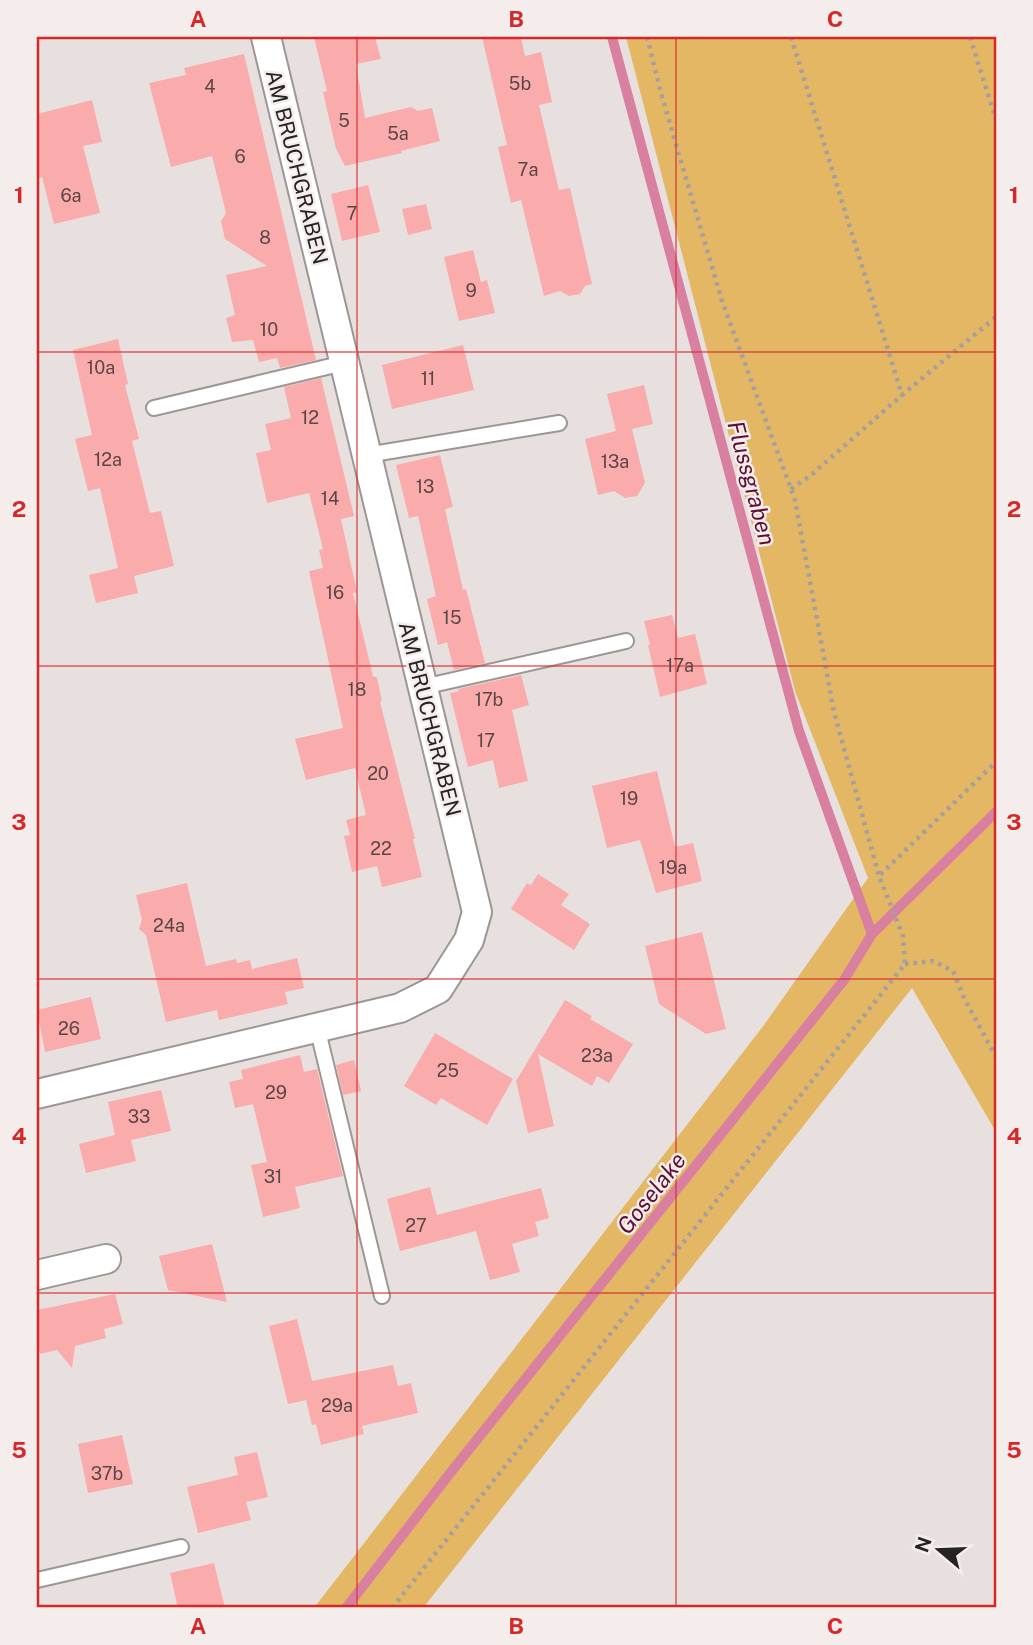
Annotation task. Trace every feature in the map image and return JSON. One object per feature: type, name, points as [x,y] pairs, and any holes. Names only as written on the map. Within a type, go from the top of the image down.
[{"type":"street","name":"AM BRUCHGRABEN","points":[[37,1094],[400,1008],[438,989],[469,940],[477,912],[266,37]]},
{"type":"street","points":[[37,1275],[106,1259]]},
{"type":"lane","points":[[153,408],[344,363]]},
{"type":"lane","points":[[367,455],[559,423]]},
{"type":"lane","points":[[423,687],[626,641]]},
{"type":"lane","points":[[317,1027],[382,1296]]},
{"type":"lane","points":[[37,1580],[181,1547]]},
{"type":"path","points":[[391,1608],[905,964],[904,936],[879,876],[834,712],[794,500],[722,301],[647,37]]},
{"type":"path","points":[[791,37],[902,395]]},
{"type":"path","points":[[970,37],[996,120]]},
{"type":"path","points":[[988,95],[996,92]]},
{"type":"path","points":[[790,489],[810,477],[902,395],[996,317]]},
{"type":"path","points":[[879,876],[996,762]]},
{"type":"path","points":[[905,964],[933,961],[953,971],[964,998],[996,1058]]},
{"type":"shaded area","points":[[626,37],[996,37],[996,1132],[912,988],[423,1608],[314,1608],[764,1025],[868,878],[795,691]]},
{"type":"building","points":[[314,37],[375,37],[381,59],[356,64],[365,118],[411,107],[418,111],[432,108],[440,141],[345,166],[336,149],[323,92],[327,91]]},
{"type":"building","points":[[482,37],[521,37],[525,56],[541,52],[552,102],[539,105],[559,190],[570,188],[592,284],[585,286],[580,294],[569,296],[560,291],[544,296],[521,200],[511,203],[498,147],[507,145]]},
{"type":"building","points":[[244,54],[316,360],[280,368],[277,358],[259,362],[253,340],[232,342],[226,318],[235,315],[226,275],[267,266],[225,239],[221,221],[226,213],[212,156],[171,167],[149,83],[186,75],[184,68]]},
{"type":"building","points":[[92,100],[102,142],[83,146],[100,213],[54,224],[42,177],[37,179],[37,114]]},
{"type":"building","points":[[368,185],[380,232],[342,241],[331,194]]},
{"type":"building","points":[[426,204],[432,229],[408,235],[402,209]]},
{"type":"building","points":[[473,250],[481,282],[487,280],[495,313],[459,321],[444,257]]},
{"type":"building","points":[[118,339],[128,384],[125,385],[139,439],[132,441],[150,513],[161,511],[174,566],[134,576],[138,593],[96,603],[89,575],[118,568],[100,488],[88,491],[75,439],[92,435],[73,350]]},
{"type":"building","points":[[463,345],[474,390],[392,409],[382,365]]},
{"type":"building","points":[[321,378],[354,516],[341,519],[357,592],[353,593],[373,676],[377,678],[382,701],[380,702],[422,877],[382,887],[377,866],[352,872],[344,836],[350,835],[346,820],[366,815],[355,768],[306,780],[295,739],[343,728],[309,571],[323,568],[319,550],[323,549],[309,493],[267,503],[256,453],[271,450],[265,424],[291,418],[284,387]]},
{"type":"building","points":[[644,385],[653,424],[632,429],[645,483],[637,496],[625,498],[614,491],[598,495],[585,439],[616,431],[607,394]]},
{"type":"building","points":[[440,455],[453,507],[445,509],[463,590],[466,589],[485,663],[454,670],[447,642],[438,645],[427,599],[436,596],[418,516],[409,518],[396,465]]},
{"type":"building","points":[[672,615],[678,638],[695,634],[707,684],[660,697],[644,621]]},
{"type":"building","points":[[521,675],[529,705],[512,710],[528,781],[499,788],[493,760],[468,767],[450,693]]},
{"type":"building","points":[[657,771],[675,847],[693,843],[702,881],[656,893],[640,840],[607,848],[592,786]]},
{"type":"building","points":[[538,874],[569,894],[561,905],[590,924],[574,950],[511,909],[527,883],[531,885]]},
{"type":"building","points":[[187,883],[206,966],[236,959],[237,963],[250,960],[252,969],[297,958],[304,988],[285,992],[288,1004],[219,1020],[217,1010],[166,1022],[146,935],[139,929],[142,920],[136,895]]},
{"type":"building","points":[[702,932],[726,1029],[706,1034],[659,1004],[645,946]]},
{"type":"building","points":[[91,997],[101,1039],[45,1052],[37,1010]]},
{"type":"building","points":[[565,1000],[592,1016],[590,1019],[633,1044],[609,1083],[597,1076],[592,1086],[538,1054],[554,1126],[528,1133],[516,1081]]},
{"type":"building","points":[[435,1033],[513,1079],[487,1125],[441,1098],[436,1105],[404,1086]]},
{"type":"building","points":[[300,1055],[304,1072],[317,1069],[343,1176],[295,1187],[300,1208],[263,1217],[251,1165],[267,1162],[253,1104],[235,1108],[229,1082],[243,1079],[241,1070]]},
{"type":"building","points":[[354,1060],[361,1091],[343,1095],[336,1065]]},
{"type":"building","points":[[161,1090],[171,1131],[131,1140],[136,1161],[86,1173],[79,1144],[115,1135],[108,1102]]},
{"type":"building","points":[[430,1187],[437,1215],[541,1188],[549,1218],[535,1222],[539,1236],[512,1244],[520,1272],[490,1280],[476,1231],[400,1251],[387,1199]]},
{"type":"building","points":[[212,1244],[227,1302],[168,1290],[159,1256]]},
{"type":"building","points":[[115,1294],[123,1324],[104,1329],[106,1338],[75,1346],[72,1368],[57,1350],[40,1354],[37,1341],[37,1310]]},
{"type":"building","points":[[297,1319],[312,1381],[393,1365],[398,1386],[411,1383],[418,1413],[362,1426],[364,1434],[321,1445],[316,1424],[312,1425],[306,1400],[288,1404],[269,1326]]},
{"type":"building","points":[[122,1435],[133,1484],[88,1493],[78,1444]]},
{"type":"building","points":[[257,1452],[268,1497],[246,1502],[251,1520],[198,1533],[187,1487],[238,1475],[234,1457]]},
{"type":"building","points":[[214,1563],[225,1608],[178,1608],[170,1573]]},
{"type":"waterway","name":"Flussgraben","points":[[612,37],[799,731],[872,934]]},
{"type":"waterway","name":"Goselake","points":[[346,1608],[451,1472],[844,980],[872,934],[996,812]]}]
